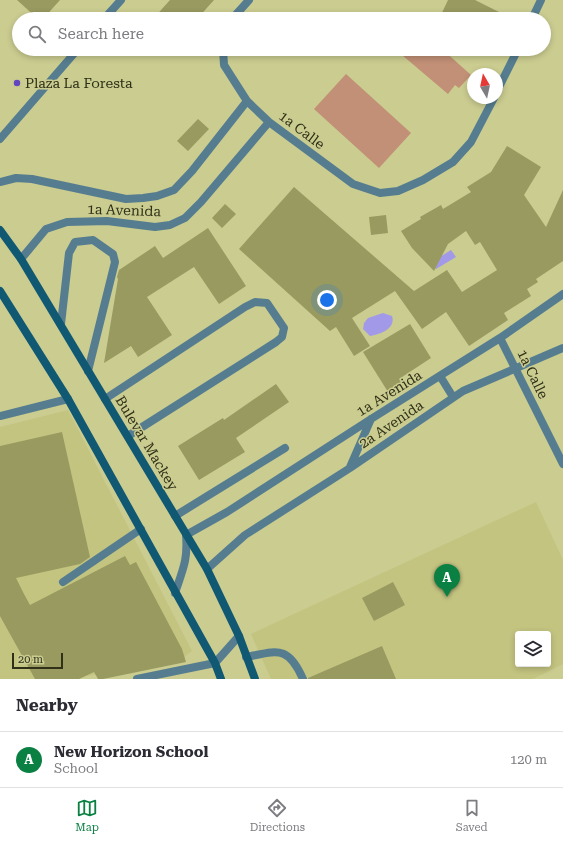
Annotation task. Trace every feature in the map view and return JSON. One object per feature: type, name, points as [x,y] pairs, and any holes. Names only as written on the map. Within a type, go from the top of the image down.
[{"type":"main road","name":"Bulevar Mackey","points":[[0,230],[21,259],[207,569],[239,636],[255,679]]},
{"type":"main road","points":[[0,291],[68,399],[215,663],[221,679]]},
{"type":"street","points":[[110,12],[121,0]]},
{"type":"street","points":[[238,12],[249,0]]},
{"type":"street","points":[[535,12],[541,0]]},
{"type":"street","points":[[0,139],[72,56]]},
{"type":"street","name":"1a Calle","points":[[223,56],[224,65],[247,101],[269,122],[353,184],[380,193],[398,191],[423,180],[453,162],[471,142],[491,104]]},
{"type":"street","points":[[503,79],[514,56]]},
{"type":"street","name":"1a Avenida","points":[[0,182],[16,178],[32,179],[126,199],[157,196],[174,190],[192,171],[247,101]]},
{"type":"street","name":"1a Avenida","points":[[21,259],[46,230],[67,222],[107,221],[155,227],[170,225],[184,218],[201,202],[269,122]]},
{"type":"street","points":[[60,324],[69,253],[75,242],[93,240],[113,254],[115,262],[88,371]]},
{"type":"street","name":"1a Avenida","points":[[186,535],[227,512],[500,338],[563,294]]},
{"type":"street","points":[[105,399],[245,307],[255,302],[267,303],[284,328],[282,337],[276,342],[128,436]]},
{"type":"street","name":"1a Calle","points":[[500,338],[563,464]]},
{"type":"street","name":"2a Avenida","points":[[207,569],[241,538],[350,468],[453,397],[463,391],[563,348]]},
{"type":"street","points":[[440,376],[453,397]]},
{"type":"street","points":[[0,416],[68,399]]},
{"type":"street","points":[[350,468],[371,419]]},
{"type":"street","points":[[175,516],[285,448]]},
{"type":"street","points":[[63,582],[141,529]]},
{"type":"street","points":[[176,592],[186,560],[186,535]]},
{"type":"street","points":[[137,679],[215,663],[239,636]]},
{"type":"street","points":[[246,657],[275,652],[286,654],[297,665],[303,679]]},
{"type":"shaded area","points":[[403,56],[450,56],[467,71],[467,79],[459,88],[455,85],[448,94]]},
{"type":"shaded area","points":[[346,74],[411,133],[379,168],[314,109]]},
{"type":"shaded area","points":[[451,250],[456,257],[436,269],[432,262]]},
{"type":"shaded area","points":[[383,313],[392,316],[392,324],[386,330],[370,336],[363,329],[364,323],[368,318]]},
{"type":"shaded area","points":[[68,410],[192,651],[183,658],[72,679],[0,679],[0,427]]},
{"type":"shaded area","points":[[536,502],[563,560],[563,664],[533,679],[271,679],[251,634]]},
{"type":"building","points":[[17,0],[60,0],[49,12],[30,12]]},
{"type":"building","points":[[170,0],[214,0],[203,12],[159,12]]},
{"type":"building","points":[[448,0],[475,0],[499,12],[442,12]]},
{"type":"building","points":[[198,119],[209,129],[188,151],[177,141]]},
{"type":"building","points":[[507,146],[541,167],[524,195],[546,227],[563,190],[563,261],[536,279],[538,282],[527,289],[531,296],[504,313],[508,320],[469,346],[446,312],[422,329],[395,291],[352,318],[370,346],[354,356],[336,327],[330,331],[239,249],[294,187],[414,291],[447,270],[462,292],[497,270],[480,242],[475,245],[466,231],[448,244],[434,271],[412,248],[401,231],[421,219],[420,217],[441,205],[443,209],[471,192],[467,187],[491,172]]},
{"type":"building","points":[[225,204],[236,214],[222,228],[212,218]]},
{"type":"building","points":[[386,215],[388,233],[371,235],[369,217]]},
{"type":"building","points":[[208,228],[246,286],[219,304],[194,267],[147,297],[172,335],[138,357],[131,346],[104,363],[119,270],[155,246],[163,258]]},
{"type":"building","points":[[410,324],[431,358],[399,379],[402,384],[388,392],[363,352]]},
{"type":"building","points":[[276,384],[289,402],[236,438],[245,452],[199,480],[178,446],[223,418],[224,420]]},
{"type":"building","points":[[62,432],[90,557],[80,564],[16,578],[24,594],[30,605],[125,556],[130,565],[136,562],[182,649],[186,662],[103,679],[98,679],[94,672],[79,679],[35,679],[0,616],[0,446]]},
{"type":"building","points":[[393,582],[405,605],[374,621],[362,598]]},
{"type":"building","points":[[382,646],[396,679],[308,679],[308,678]]},
{"type":"place","name":"Plaza La Foresta","points":[[17,83]]},
{"type":"place","name":"New Horizon School","points":[[447,597]]}]
